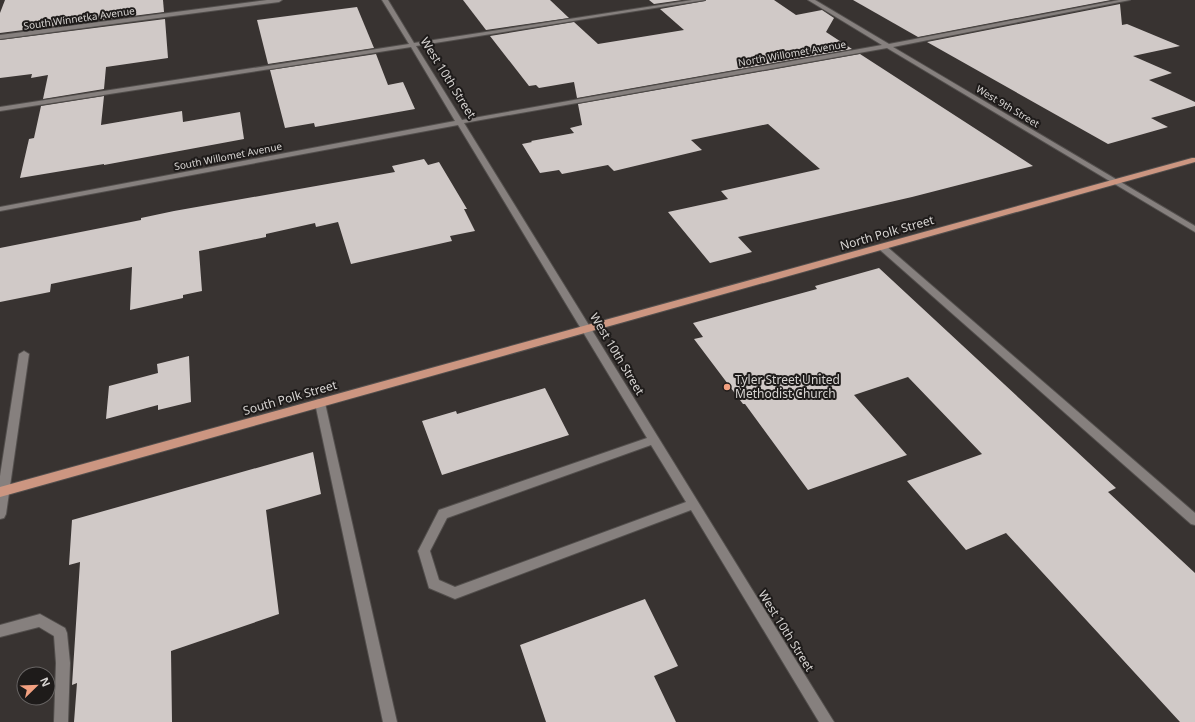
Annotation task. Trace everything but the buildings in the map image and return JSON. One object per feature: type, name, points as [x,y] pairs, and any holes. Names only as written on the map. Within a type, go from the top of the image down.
[{"type":"main road","name":"North Polk Street","points":[[586,328],[882,247],[1114,181],[1195,160]]},
{"type":"main road","name":"South Polk Street","points":[[2,492],[586,328]]},
{"type":"street","name":"South Winnetka Avenue","points":[[0,37],[279,0]]},
{"type":"street","name":"West 10th Street","points":[[385,0],[827,722]]},
{"type":"street","points":[[0,109],[702,0]]},
{"type":"street","name":"West 9th Street","points":[[811,0],[1195,230]]},
{"type":"street","name":"North Willomet Avenue","points":[[460,122],[888,46],[1127,0]]},
{"type":"street","name":"South Willomet Avenue","points":[[0,209],[460,122]]},
{"type":"street","points":[[882,247],[1195,520]]},
{"type":"street","points":[[0,514],[2,492],[24,354]]},
{"type":"street","points":[[320,403],[390,722]]},
{"type":"street","points":[[654,440],[443,514],[424,551],[434,584],[455,593],[694,504]]},
{"type":"street","points":[[0,631],[40,620],[60,632],[64,663],[61,722]]},
{"type":"place","name":"Tyler Street United Methodist Church","points":[[727,387]]}]
